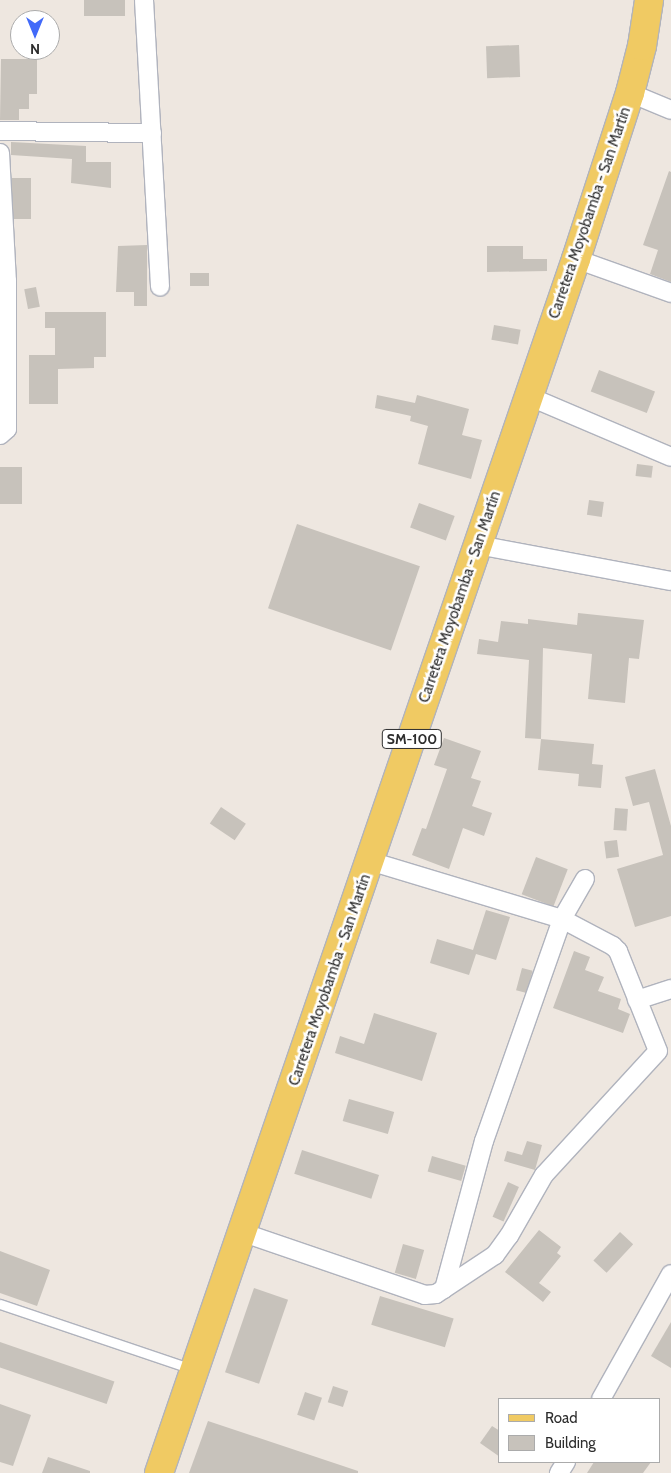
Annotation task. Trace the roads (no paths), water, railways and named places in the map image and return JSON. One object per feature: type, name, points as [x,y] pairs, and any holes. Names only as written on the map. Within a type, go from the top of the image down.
[{"type":"main road","name":"Carretera Moyobamba - San Martín","points":[[159,1473],[244,1233],[576,259],[630,94],[642,46],[649,0]]},
{"type":"street","points":[[144,0],[160,287]]},
{"type":"street","points":[[630,94],[671,110]]},
{"type":"street","points":[[0,131],[152,133]]},
{"type":"street","points":[[0,153],[7,429],[0,435]]},
{"type":"street","points":[[576,259],[671,293]]},
{"type":"street","points":[[528,396],[671,457]]},
{"type":"street","points":[[478,544],[671,582]]},
{"type":"street","points":[[244,1233],[425,1295],[444,1289],[495,1255],[509,1236],[544,1175],[657,1054],[658,1047],[616,948],[562,919],[370,861]]},
{"type":"street","points":[[444,1289],[484,1141],[562,919],[584,880]]},
{"type":"street","points":[[637,1000],[671,989]]},
{"type":"street","points":[[602,1398],[671,1274]]},
{"type":"lane","points":[[0,1304],[195,1370]]}]
